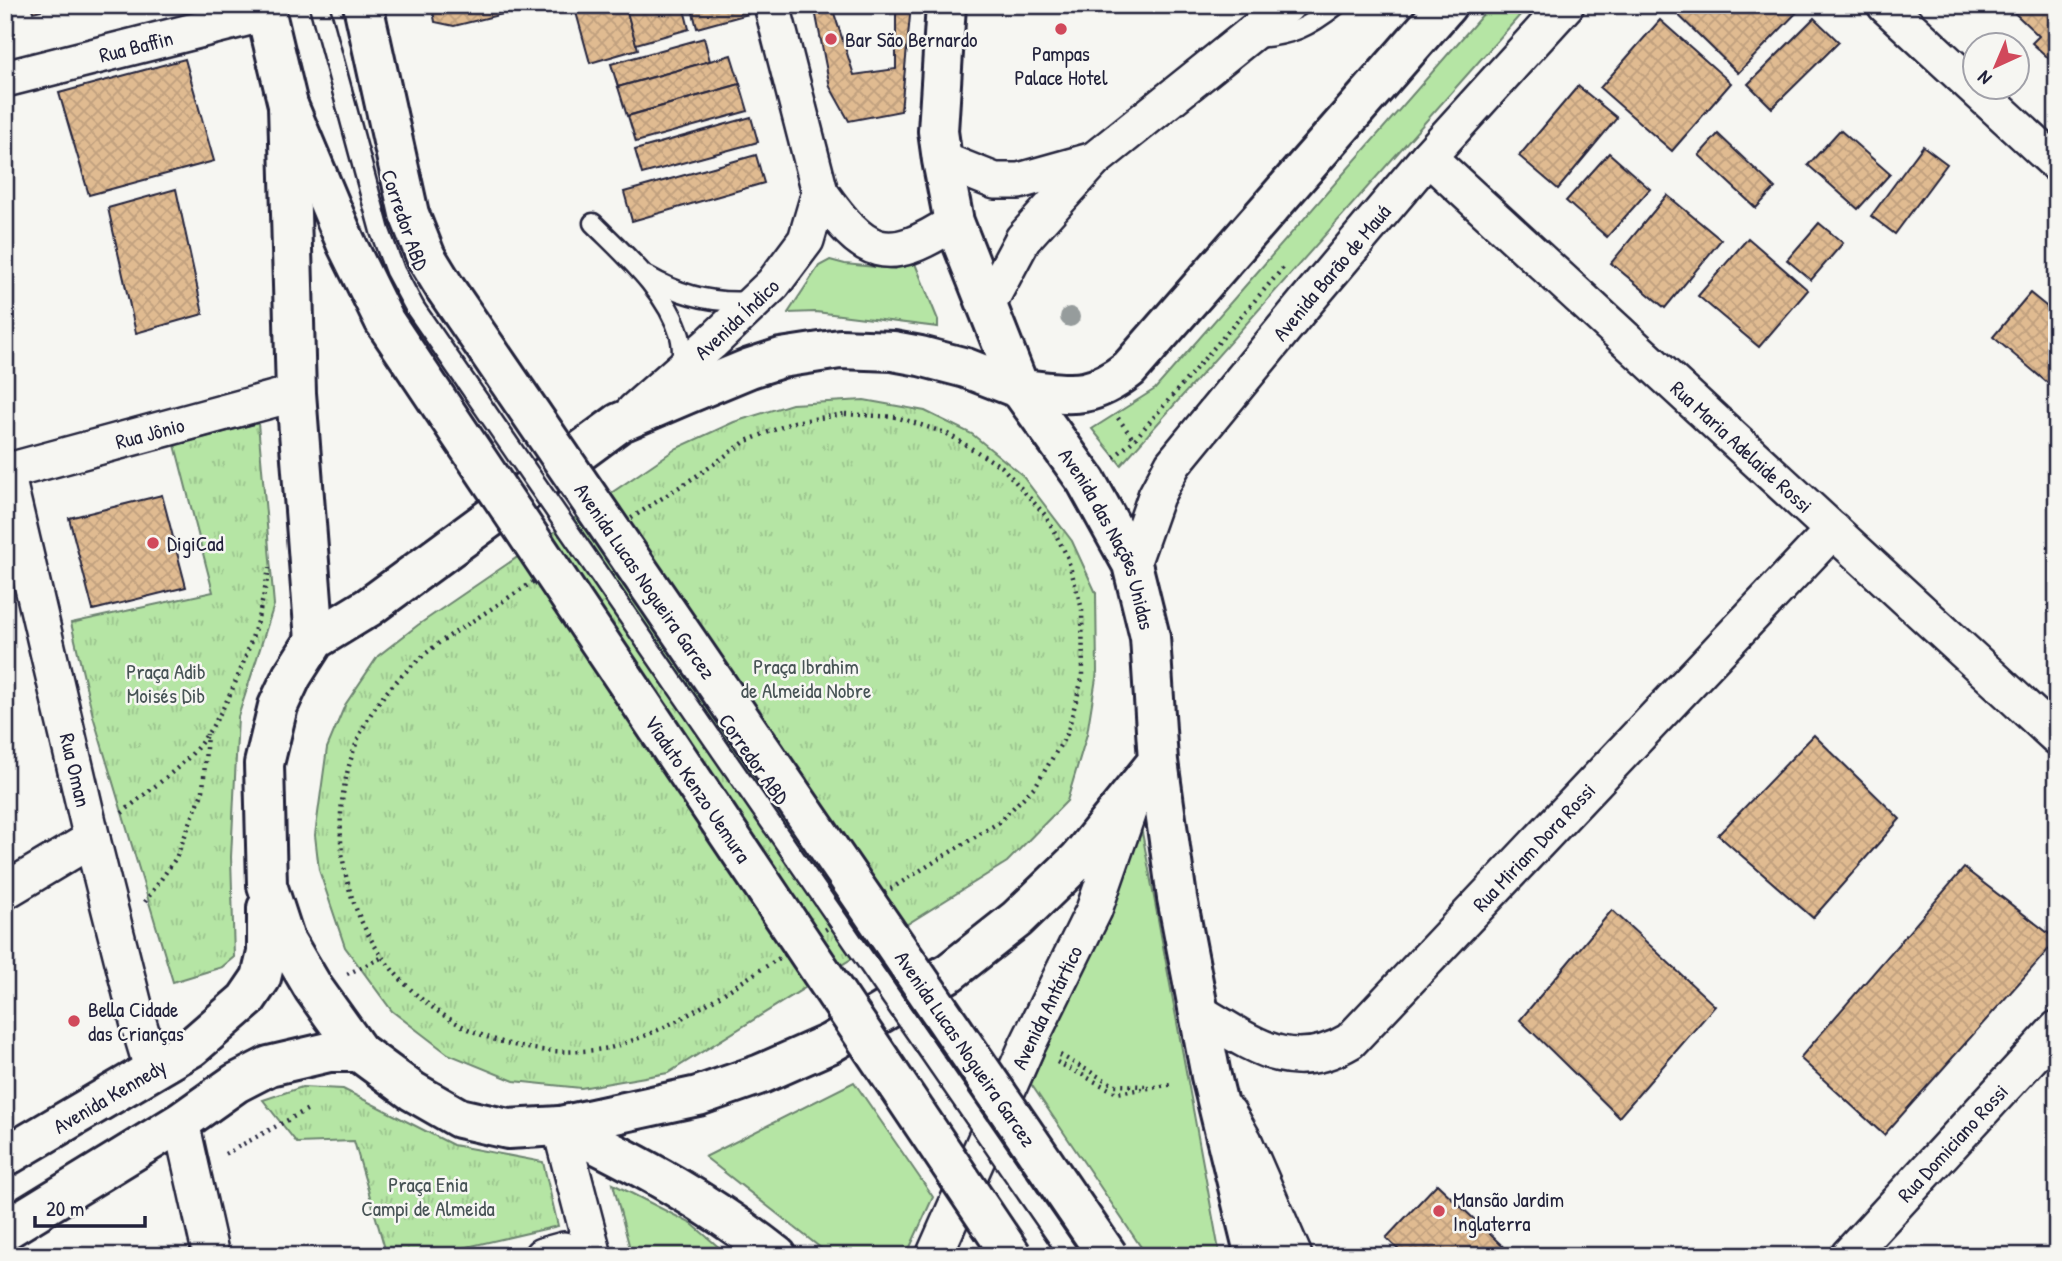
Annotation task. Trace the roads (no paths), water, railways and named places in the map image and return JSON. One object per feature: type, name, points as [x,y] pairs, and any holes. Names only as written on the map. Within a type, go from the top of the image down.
[{"type":"main road","name":"Avenida Lucas Nogueira Garcez","points":[[363,5],[409,214],[426,257],[415,306]]},
{"type":"main road","name":"Avenida das Nações Unidas","points":[[946,5],[938,131],[954,222],[1020,389],[1086,481],[1132,564],[1150,637],[1158,761],[1177,898],[1197,1011],[1255,1256]]},
{"type":"main road","points":[[1158,761],[1079,859],[1017,919],[950,972],[829,1044],[761,1074],[698,1096],[560,1126],[508,1129],[459,1118],[412,1091],[359,1052],[314,989],[285,940],[267,885],[264,764],[278,705],[292,676],[316,640],[369,607],[620,423],[750,368],[781,358],[840,349],[869,349],[920,356],[966,368],[1020,389],[1077,394],[1097,390],[1129,369],[1447,5]]},
{"type":"main road","name":"Avenida Lucas Nogueira Garcez","points":[[265,9],[288,105],[346,243],[415,306],[1108,1256]]},
{"type":"main road","name":"Avenida Lucas Nogueira Garcez","points":[[288,105],[296,393],[316,640]]},
{"type":"main road","name":"Viaduto Kenzo Uemura","points":[[415,306],[1012,1256]]},
{"type":"main road","name":"Avenida Kennedy","points":[[5,1157],[152,1068],[192,1047],[246,1000],[261,978],[267,953],[267,885]]},
{"type":"main road","points":[[5,1230],[181,1122],[236,1083],[269,1066],[329,1052],[359,1052]]},
{"type":"main road","points":[[560,1126],[642,1166],[705,1203],[777,1256]]},
{"type":"street","points":[[772,5],[820,192],[839,219],[855,234],[879,249],[891,251],[918,244],[954,222]]},
{"type":"street","points":[[987,306],[1023,239],[1094,160],[1287,5]]},
{"type":"street","name":"Avenida Barão de Mauá","points":[[1132,564],[1156,496],[1173,464],[1428,157],[1566,5]]},
{"type":"street","points":[[1885,5],[2057,164]]},
{"type":"street","name":"Rua Baffin","points":[[5,79],[265,9]]},
{"type":"street","name":"Rua Maria Adelaide Rossi","points":[[1428,157],[2057,737]]},
{"type":"street","points":[[942,160],[995,181],[1019,181],[1094,160]]},
{"type":"street","name":"Avenida Índico","points":[[620,423],[757,300],[796,255],[806,240],[820,192]]},
{"type":"street","name":"Rua Jônio","points":[[6,472],[296,393]]},
{"type":"street","name":"Rua Oman","points":[[6,472],[92,839],[152,1068]]},
{"type":"street","name":"Rua Miriam Dora Rossi","points":[[1197,1011],[1260,1047],[1288,1056],[1311,1057],[1332,1052],[1350,1041],[1833,530]]},
{"type":"street","name":"Avenida Antártico","points":[[934,1256],[1029,1043],[1094,909],[1134,794]]},
{"type":"street","points":[[5,891],[92,839]]},
{"type":"street","name":"Rua Domiciano Rossi","points":[[1848,1256],[2057,1029]]},
{"type":"street","name":"Avenida das Nações Unidas","points":[[1216,1096],[1244,1141],[1294,1256]]},
{"type":"street","points":[[181,1122],[211,1256]]},
{"type":"street","points":[[560,1126],[567,1254]]},
{"type":"lane","name":"Corredor ABD","points":[[319,5],[380,231],[395,271],[415,306],[1070,1256]]},
{"type":"lane","points":[[1244,39],[1290,34],[1315,23],[1337,5]]},
{"type":"lane","points":[[593,223],[643,274],[670,313],[681,339],[682,369]]},
{"type":"lane","points":[[643,274],[665,286],[721,302],[757,300]]},
{"type":"place","name":"Pampas Palace Hotel","points":[[1061,29]]},
{"type":"place","name":"Bar São Bernardo","points":[[831,39]]},
{"type":"place","name":"DigiCad","points":[[153,543]]},
{"type":"place","name":"Bella Cidade das Crianças","points":[[74,1021]]},
{"type":"place","name":"Mansão Jardim Inglaterra","points":[[1439,1211]]},
{"type":"park label","name":"Praça Ibrahim de Almeida Nobre","points":[[806,678]]},
{"type":"park label","name":"Praça Adib Moisés Dib","points":[[166,683]]},
{"type":"park label","name":"Praça Enia Campi de Almeida","points":[[428,1196]]}]
